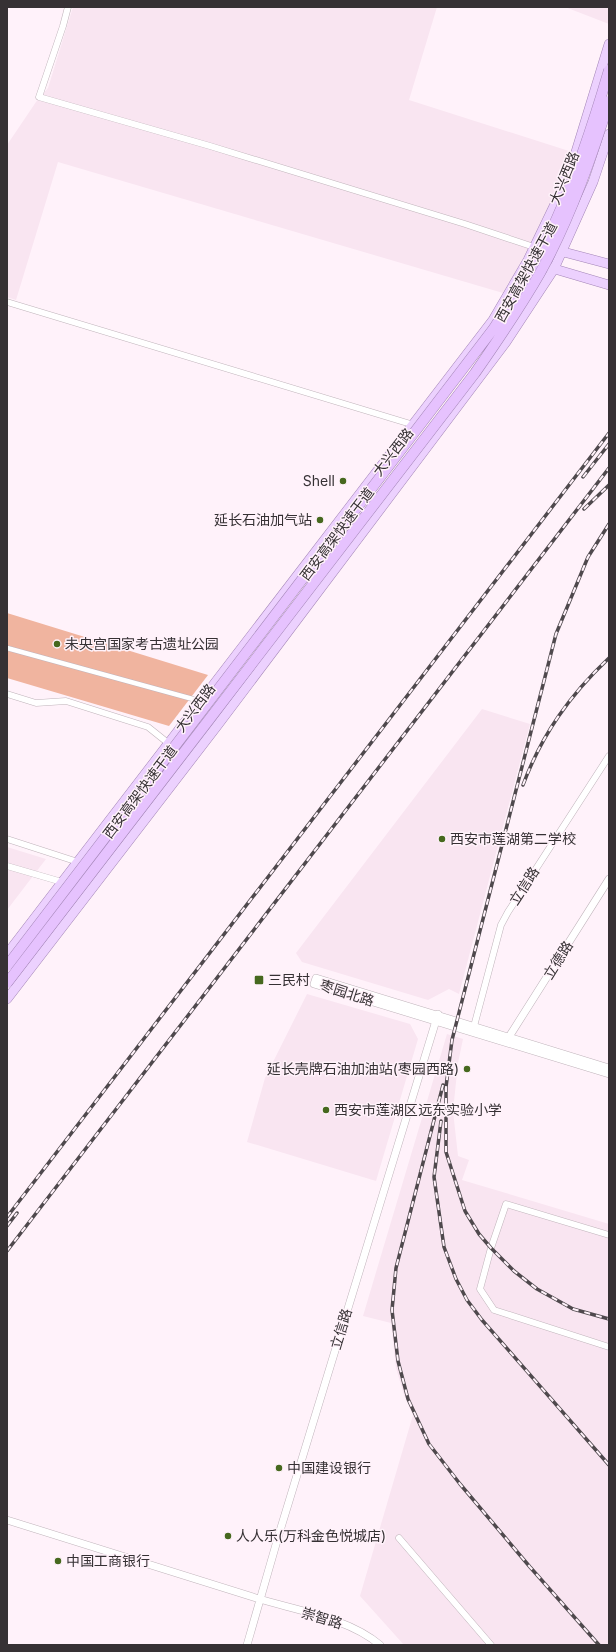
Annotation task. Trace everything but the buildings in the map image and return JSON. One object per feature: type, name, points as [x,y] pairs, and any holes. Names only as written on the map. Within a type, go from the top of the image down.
[{"type":"highway","name":"西安高架快速干道","points":[[7,966],[494,328],[533,265],[556,220],[570,188],[609,70]]},
{"type":"highway","name":"西安高架快速干道","points":[[7,983],[470,379],[502,335],[540,272],[570,212],[584,176],[609,101]]},
{"type":"main road","name":"大兴西路","points":[[7,954],[493,320],[528,260],[555,204],[575,155],[609,44]]},
{"type":"main road","name":"大兴西路","points":[[7,999],[217,726],[505,344],[554,269],[592,182],[609,134]]},
{"type":"main road","points":[[534,247],[562,251],[609,264]]},
{"type":"main road","points":[[528,260],[609,285]]},
{"type":"street","points":[[68,7],[39,97],[210,146],[465,224],[534,247]]},
{"type":"street","points":[[7,302],[414,425]]},
{"type":"street","points":[[7,648],[200,701]]},
{"type":"street","points":[[7,694],[36,703],[66,702],[148,727],[168,743]]},
{"type":"street","name":"立信路","points":[[473,1029],[500,925],[609,756]]},
{"type":"street","points":[[7,840],[78,862]]},
{"type":"street","points":[[7,866],[62,882]]},
{"type":"street","name":"立德路","points":[[508,1039],[609,879]]},
{"type":"street","name":"枣园北路","points":[[437,1018],[314,984],[316,978],[437,1018],[609,1068]]},
{"type":"street","name":"立信路","points":[[247,1645],[437,1018]]},
{"type":"street","name":"枣园北路","points":[[508,1039],[609,1074]]},
{"type":"street","points":[[609,1235],[506,1204],[491,1248],[480,1289],[494,1310],[609,1347]]},
{"type":"street","name":"崇智路","points":[[7,1520],[261,1600],[339,1622],[370,1636],[380,1645]]},
{"type":"street","points":[[399,1538],[491,1645]]},
{"type":"shaded area","points":[[73,7],[437,7],[409,100],[569,151],[548,210],[528,250],[503,293],[58,162],[16,300],[7,297],[7,145],[36,102],[48,88]]},
{"type":"shaded area","points":[[565,7],[609,7],[609,24]]},
{"type":"shaded area","name":"未央宫国家考古遗址公园","points":[[7,613],[208,675],[169,726],[7,678]]},
{"type":"shaded area","name":"西安市莲湖第二学校","points":[[482,709],[530,724],[459,994],[449,989],[428,1000],[302,962],[296,953]]},
{"type":"shaded area","points":[[7,847],[46,859],[7,910]]},
{"type":"shaded area","name":"西安市莲湖区远东实验小学","points":[[307,994],[410,1024],[418,1039],[376,1181],[247,1142],[265,1078]]},
{"type":"shaded area","points":[[447,1034],[463,1039],[458,1063],[453,1111],[458,1156],[469,1160],[462,1180],[609,1224],[609,1645],[404,1645],[360,1596],[413,1415],[404,1395],[396,1368],[391,1323],[363,1316]]},
{"type":"railway","points":[[7,1217],[609,433]]},
{"type":"railway","points":[[583,477],[609,444]]},
{"type":"railway","points":[[7,1251],[609,468]]},
{"type":"railway","points":[[584,509],[609,485]]},
{"type":"railway","points":[[609,524],[588,557],[556,634],[452,1040],[446,1087],[446,1152],[465,1211],[479,1234],[514,1271],[537,1289],[573,1309],[609,1319]]},
{"type":"railway","points":[[523,785],[539,749],[558,716],[582,686],[609,658]]},
{"type":"railway","points":[[443,1085],[396,1268],[392,1310],[398,1361],[408,1399],[429,1444],[460,1484],[530,1567],[599,1645]]},
{"type":"railway","points":[[441,1121],[434,1177],[444,1247],[456,1279],[467,1300],[482,1320],[609,1465]]},
{"type":"railway","points":[[7,1226],[17,1213]]},
{"type":"place","name":"Shell","points":[[343,481]]},
{"type":"place","name":"延长石油加气站","points":[[320,520]]},
{"type":"place","name":"未央宫国家考古遗址公园","points":[[57,644]]},
{"type":"place","name":"西安市莲湖第二学校","points":[[442,839]]},
{"type":"place","name":"三民村","points":[[259,980]]},
{"type":"place","name":"延长壳牌石油加油站(枣园西路)","points":[[467,1069]]},
{"type":"place","name":"西安市莲湖区远东实验小学","points":[[326,1110]]},
{"type":"place","name":"中国建设银行","points":[[279,1468]]},
{"type":"place","name":"人人乐(万科金色悦城店)","points":[[228,1536]]},
{"type":"place","name":"中国工商银行","points":[[58,1561]]}]
